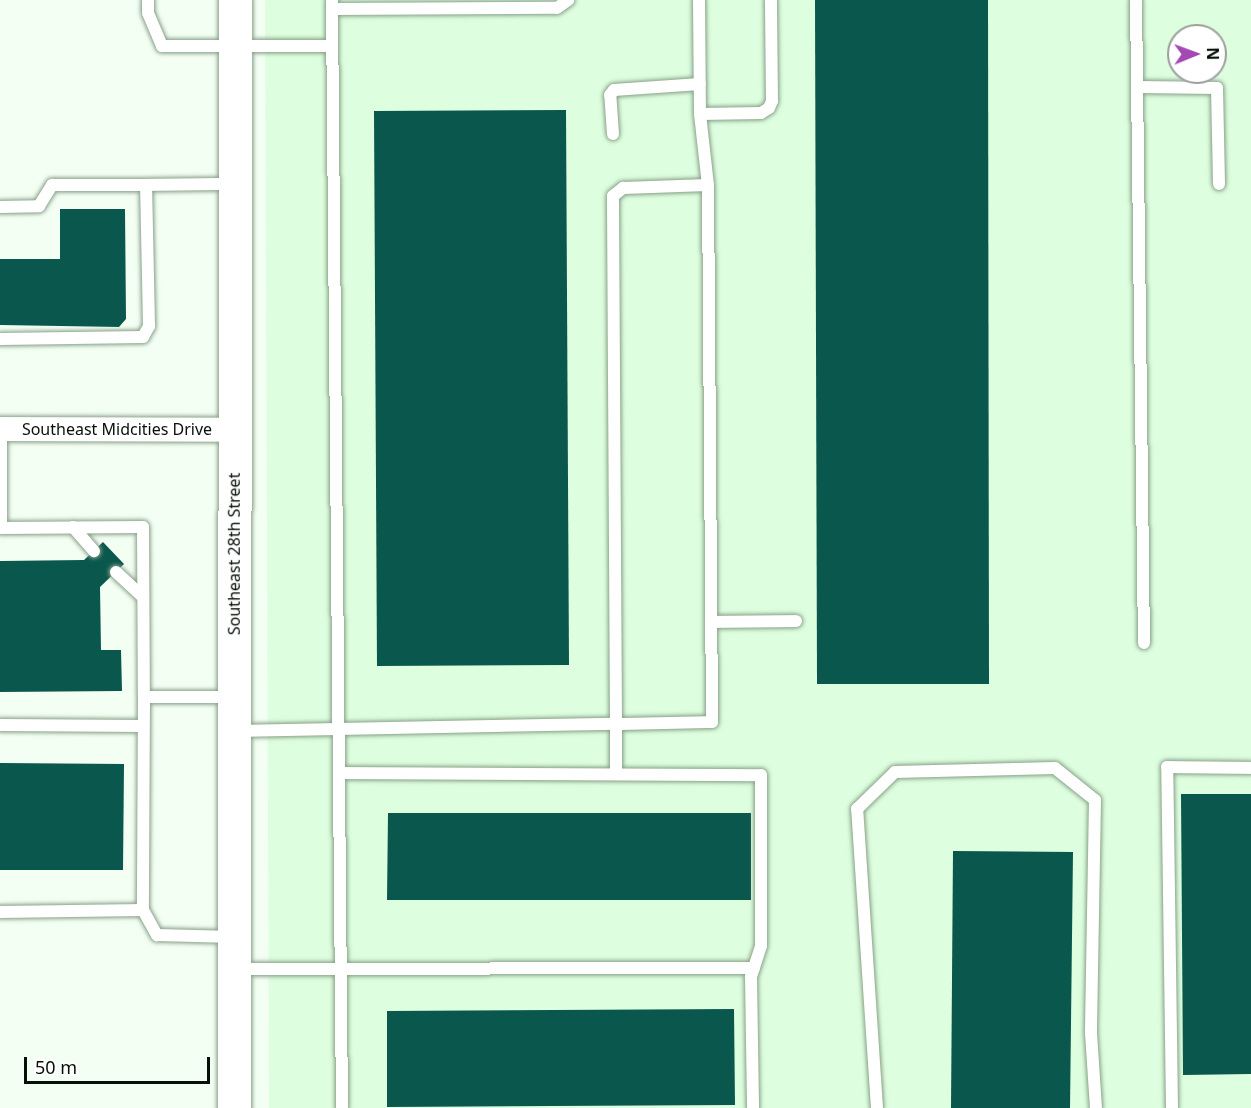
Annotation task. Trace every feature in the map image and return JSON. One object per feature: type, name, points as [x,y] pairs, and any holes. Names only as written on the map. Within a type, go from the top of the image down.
[{"type":"main road","name":"Southeast 28th Street","points":[[234,1108],[235,0]]},
{"type":"street","name":"Southeast Midcities Drive","points":[[1,429],[234,430]]},
{"type":"lane","points":[[148,0],[148,13],[162,46],[332,46]]},
{"type":"lane","points":[[342,1108],[341,728],[332,4],[557,8],[568,0]]},
{"type":"lane","points":[[234,731],[712,722],[708,185],[700,114],[699,0]]},
{"type":"lane","points":[[700,114],[761,113],[768,108],[772,101],[771,0]]},
{"type":"lane","points":[[1136,0],[1144,643]]},
{"type":"lane","points":[[613,134],[610,95],[614,90],[700,84]]},
{"type":"lane","points":[[1138,87],[1217,88],[1219,184]]},
{"type":"lane","points":[[0,207],[39,206],[52,184],[234,184]]},
{"type":"lane","points":[[0,339],[143,337],[149,326],[146,185]]},
{"type":"lane","points":[[616,774],[613,196],[623,188],[708,185]]},
{"type":"lane","points":[[1,429],[1,528],[143,527],[143,910],[157,934],[234,953],[342,968],[754,968]]},
{"type":"lane","points":[[73,527],[94,551]]},
{"type":"lane","points":[[116,572],[143,597]]},
{"type":"lane","points":[[712,622],[796,621]]},
{"type":"lane","points":[[144,697],[234,697]]},
{"type":"lane","points":[[0,725],[143,726]]},
{"type":"lane","points":[[1172,1108],[1167,767],[1251,768]]},
{"type":"lane","points":[[877,1108],[856,809],[895,772],[1055,768],[1095,800],[1091,1033],[1096,1108]]},
{"type":"lane","points":[[341,773],[762,775],[761,946],[751,978],[753,1108]]},
{"type":"lane","points":[[0,912],[143,910]]},
{"type":"shaded area","points":[[265,0],[1251,0],[1251,1108],[269,1108]]},
{"type":"building","points":[[815,0],[988,0],[989,684],[817,684]]},
{"type":"building","points":[[566,110],[569,665],[377,666],[374,111]]},
{"type":"building","points":[[60,209],[125,209],[126,319],[119,327],[0,325],[0,259],[60,259]]},
{"type":"building","points":[[103,542],[124,564],[100,587],[101,650],[121,650],[122,691],[0,692],[0,561],[84,560]]},
{"type":"building","points":[[0,763],[124,764],[123,870],[0,870]]},
{"type":"building","points":[[1181,794],[1251,794],[1251,1074],[1183,1075]]},
{"type":"building","points":[[388,813],[751,813],[751,900],[387,900]]},
{"type":"building","points":[[953,851],[1073,852],[1070,1108],[951,1108]]},
{"type":"building","points":[[734,1009],[735,1105],[387,1107],[387,1011]]}]
